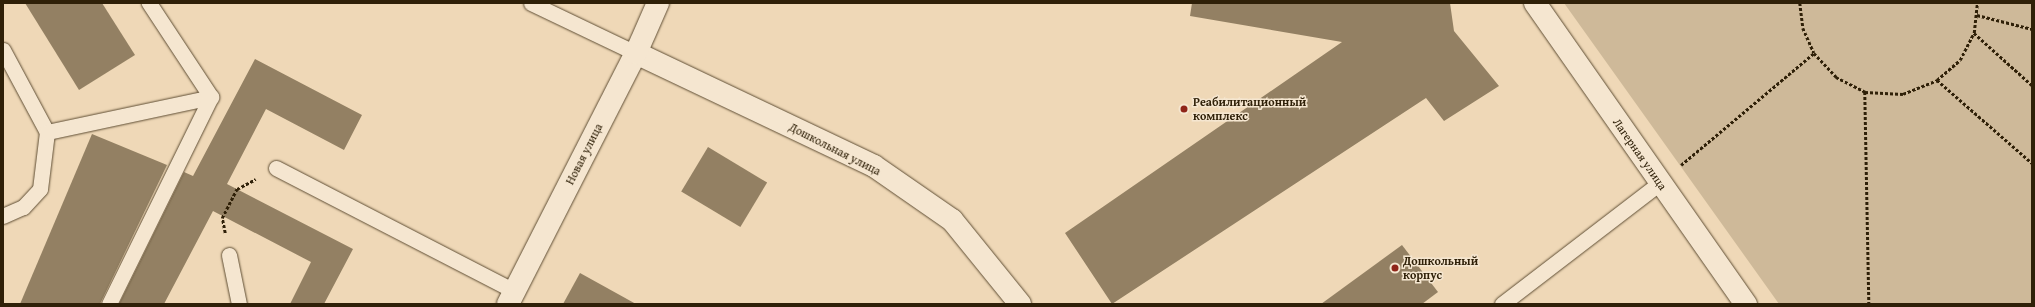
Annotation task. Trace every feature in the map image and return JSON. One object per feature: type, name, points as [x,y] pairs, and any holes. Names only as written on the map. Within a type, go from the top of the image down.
[{"type":"street","name":"Новая улица","points":[[511,298],[636,53],[658,3]]},
{"type":"street","name":"Лагерная улица","points":[[1535,3],[1746,304]]},
{"type":"street","name":"Дошкольная улица","points":[[636,53],[874,166],[952,220],[1020,304]]},
{"type":"lane","points":[[149,3],[211,96]]},
{"type":"lane","points":[[531,3],[636,53]]},
{"type":"lane","points":[[3,50],[8,71],[47,132],[40,189],[23,208],[3,216]]},
{"type":"lane","points":[[47,132],[211,96]]},
{"type":"lane","points":[[109,304],[211,96]]},
{"type":"lane","points":[[276,168],[511,298]]},
{"type":"lane","points":[[1502,304],[1661,182]]},
{"type":"lane","points":[[229,255],[239,304]]},
{"type":"path","points":[[1800,3],[1803,28],[1814,53],[1836,77],[1865,92],[1903,94],[1937,80],[1960,60],[1974,33],[1977,3]]},
{"type":"path","points":[[1977,15],[2032,29]]},
{"type":"path","points":[[1974,33],[2032,85]]},
{"type":"path","points":[[1661,182],[1814,53]]},
{"type":"path","points":[[1937,80],[2032,163]]},
{"type":"path","points":[[1865,92],[1869,304]]},
{"type":"path","points":[[229,255],[222,218],[237,189],[276,168]]},
{"type":"shaded area","points":[[1564,3],[2032,3],[2032,304],[1779,304]]},
{"type":"building","points":[[25,3],[102,3],[135,55],[79,90]]},
{"type":"building","points":[[1192,3],[1450,3],[1454,31],[1499,86],[1444,121],[1426,98],[1112,304],[1065,233],[1342,42],[1190,16]]},
{"type":"building","points":[[255,59],[362,115],[344,150],[266,109],[227,184],[353,249],[324,304],[290,304],[311,262],[213,211],[164,304],[119,304],[184,172],[193,176]]},
{"type":"building","points":[[92,134],[167,165],[100,304],[20,304]]},
{"type":"building","points":[[708,147],[767,183],[740,227],[681,192]]},
{"type":"building","name":"Дошкольный корпус","points":[[1402,245],[1438,292],[1422,304],[1321,304]]},
{"type":"building","points":[[580,273],[636,304],[563,304]]},
{"type":"place","name":"Реабилитационный комплекс","points":[[1184,109]]},
{"type":"place","name":"Дошкольный корпус","points":[[1395,268]]}]
